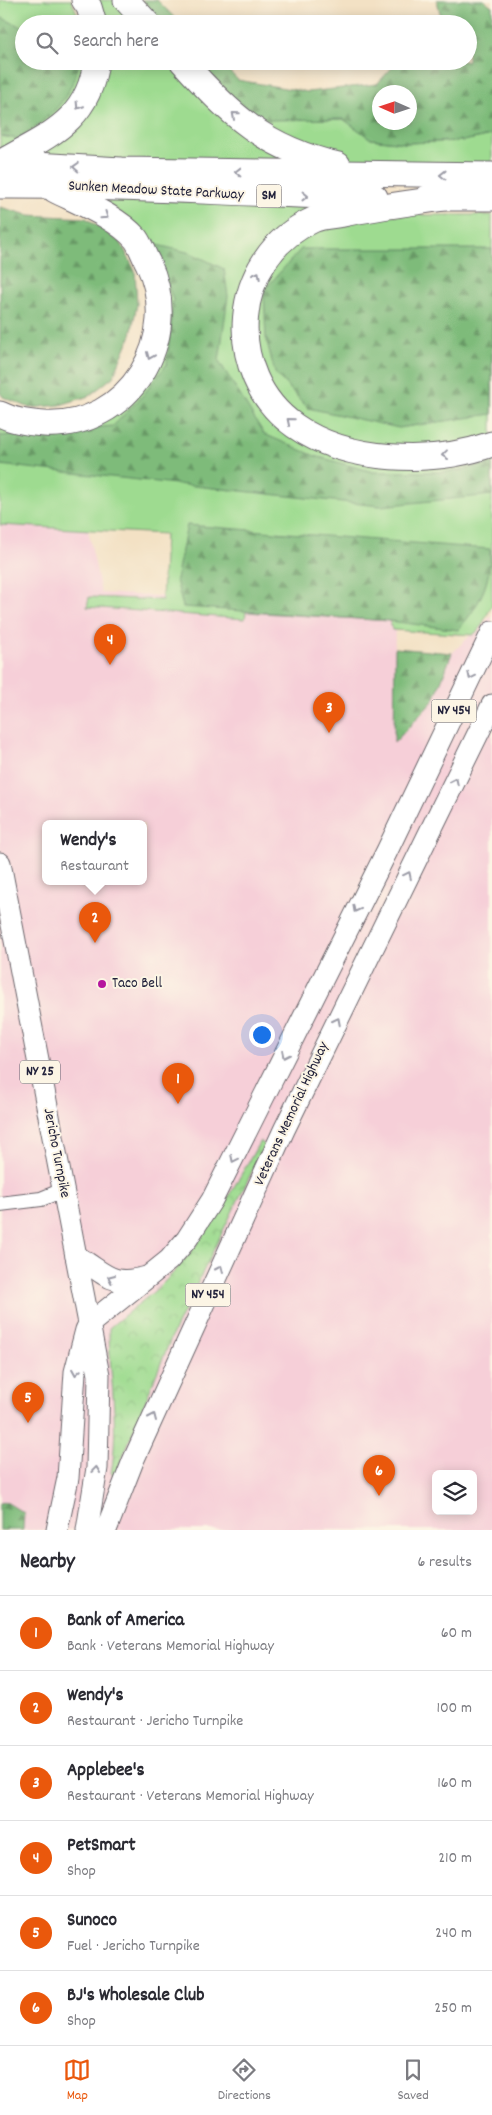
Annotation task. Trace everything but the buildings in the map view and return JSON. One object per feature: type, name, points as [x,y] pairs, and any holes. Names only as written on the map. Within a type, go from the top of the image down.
[{"type":"highway","points":[[84,0],[91,15]]},
{"type":"highway","points":[[126,0],[140,15]]},
{"type":"highway","points":[[0,163],[44,140],[76,112],[94,76],[95,70]]},
{"type":"highway","points":[[190,70],[220,103],[263,137],[315,160],[374,174]]},
{"type":"highway","name":"Sunken Meadow State Parkway","points":[[0,163],[121,170],[492,175]]},
{"type":"highway","name":"Sunken Meadow State Parkway","points":[[0,186],[46,186],[264,196],[492,198]]},
{"type":"highway","points":[[0,414],[8,418],[33,423],[62,425],[92,417],[115,402],[137,382],[151,357],[159,332],[161,308],[157,282],[136,240],[102,213],[46,186]]},
{"type":"highway","points":[[444,198],[376,207],[314,220],[295,231],[276,247],[262,265],[249,290],[244,324],[248,359],[259,385],[273,406],[295,426],[321,440],[354,450],[417,458],[472,451],[492,444]]},
{"type":"main road","name":"Veterans Memorial Highway","points":[[88,1325],[151,1276],[187,1239],[231,1165],[492,632]]},
{"type":"main road","name":"Veterans Memorial Highway","points":[[106,1530],[133,1461],[288,1121],[492,705]]},
{"type":"main road","name":"Jericho Turnpike","points":[[0,863],[99,1376],[97,1468],[87,1530]]},
{"type":"main road","points":[[76,1256],[95,1267],[108,1278],[117,1281],[130,1282],[151,1276]]},
{"type":"main road","name":"Jericho Turnpike","points":[[57,1530],[68,1478],[75,1372],[88,1325]]},
{"type":"main road","points":[[68,1478],[71,1530]]},
{"type":"street","points":[[0,1204],[41,1199],[63,1190]]},
{"type":"shaded area","points":[[0,506],[84,510],[101,593],[395,609],[394,742],[434,700],[452,653],[492,615],[492,1530],[0,1530]]},
{"type":"green space","points":[[0,0],[71,0],[78,15],[15,15],[15,70],[83,70],[65,117],[0,150]]},
{"type":"green space","points":[[87,0],[118,0],[132,15],[94,15]]},
{"type":"green space","points":[[142,0],[157,0],[172,15],[156,15]]},
{"type":"green space","points":[[437,0],[484,0],[492,6],[492,135],[463,141],[405,143],[371,139],[343,119],[267,120],[231,97],[206,70],[228,70],[238,80],[308,92],[377,84],[390,70],[477,70],[477,15],[438,15],[440,13]]},
{"type":"green space","points":[[0,17],[15,24],[15,70],[77,70],[64,98],[50,115],[18,139],[0,136]]},
{"type":"green space","points":[[95,70],[188,70],[314,166],[14,159],[51,146]]},
{"type":"green space","points":[[206,70],[209,70],[267,119],[344,119],[371,139],[405,143],[463,141],[492,135],[492,168],[344,161],[256,124]]},
{"type":"green space","points":[[125,199],[349,207],[271,245],[243,371],[318,445],[492,452],[492,605],[480,629],[473,635],[392,630],[390,621],[246,612],[245,619],[87,607],[89,597],[162,600],[165,534],[0,525],[0,420],[13,427],[137,394],[164,284],[91,202]]},
{"type":"green space","points":[[0,207],[28,215],[86,218],[121,243],[135,271],[137,304],[131,335],[113,377],[89,396],[60,405],[30,408],[3,397],[0,393]]},
{"type":"green space","points":[[362,215],[492,215],[492,438],[483,442],[378,448],[326,434],[288,413],[267,385],[251,318],[281,248],[316,225]]},
{"type":"green space","points":[[153,244],[191,253],[224,269],[228,296],[219,361],[264,434],[315,456],[373,472],[445,472],[492,464],[492,495],[380,506],[0,465],[0,436],[113,426],[144,394],[167,364],[173,300]]},
{"type":"green space","points":[[301,249],[492,249],[492,414],[399,428],[308,408],[275,373],[266,338],[264,290]]},
{"type":"green space","points":[[187,525],[490,549],[489,572],[478,603],[458,630],[390,621],[183,607],[176,580]]},
{"type":"green space","points":[[395,648],[452,653],[434,700],[394,743]]},
{"type":"green space","points":[[260,1141],[265,1145],[174,1331],[115,1476],[111,1473],[114,1419],[109,1328],[158,1288],[186,1258],[220,1210]]},
{"type":"green space","points":[[6,1502],[24,1513],[23,1530],[0,1530],[0,1503]]},
{"type":"place","name":"PetSmart","points":[[110,665]]},
{"type":"place","name":"Applebee's","points":[[329,733]]},
{"type":"place","name":"Wendy's","points":[[95,943]]},
{"type":"place","name":"Taco Bell","points":[[102,984]]},
{"type":"place","name":"Bank of America","points":[[178,1104]]},
{"type":"place","name":"Sunoco","points":[[28,1423]]},
{"type":"place","name":"BJ's Wholesale Club","points":[[379,1496]]}]
